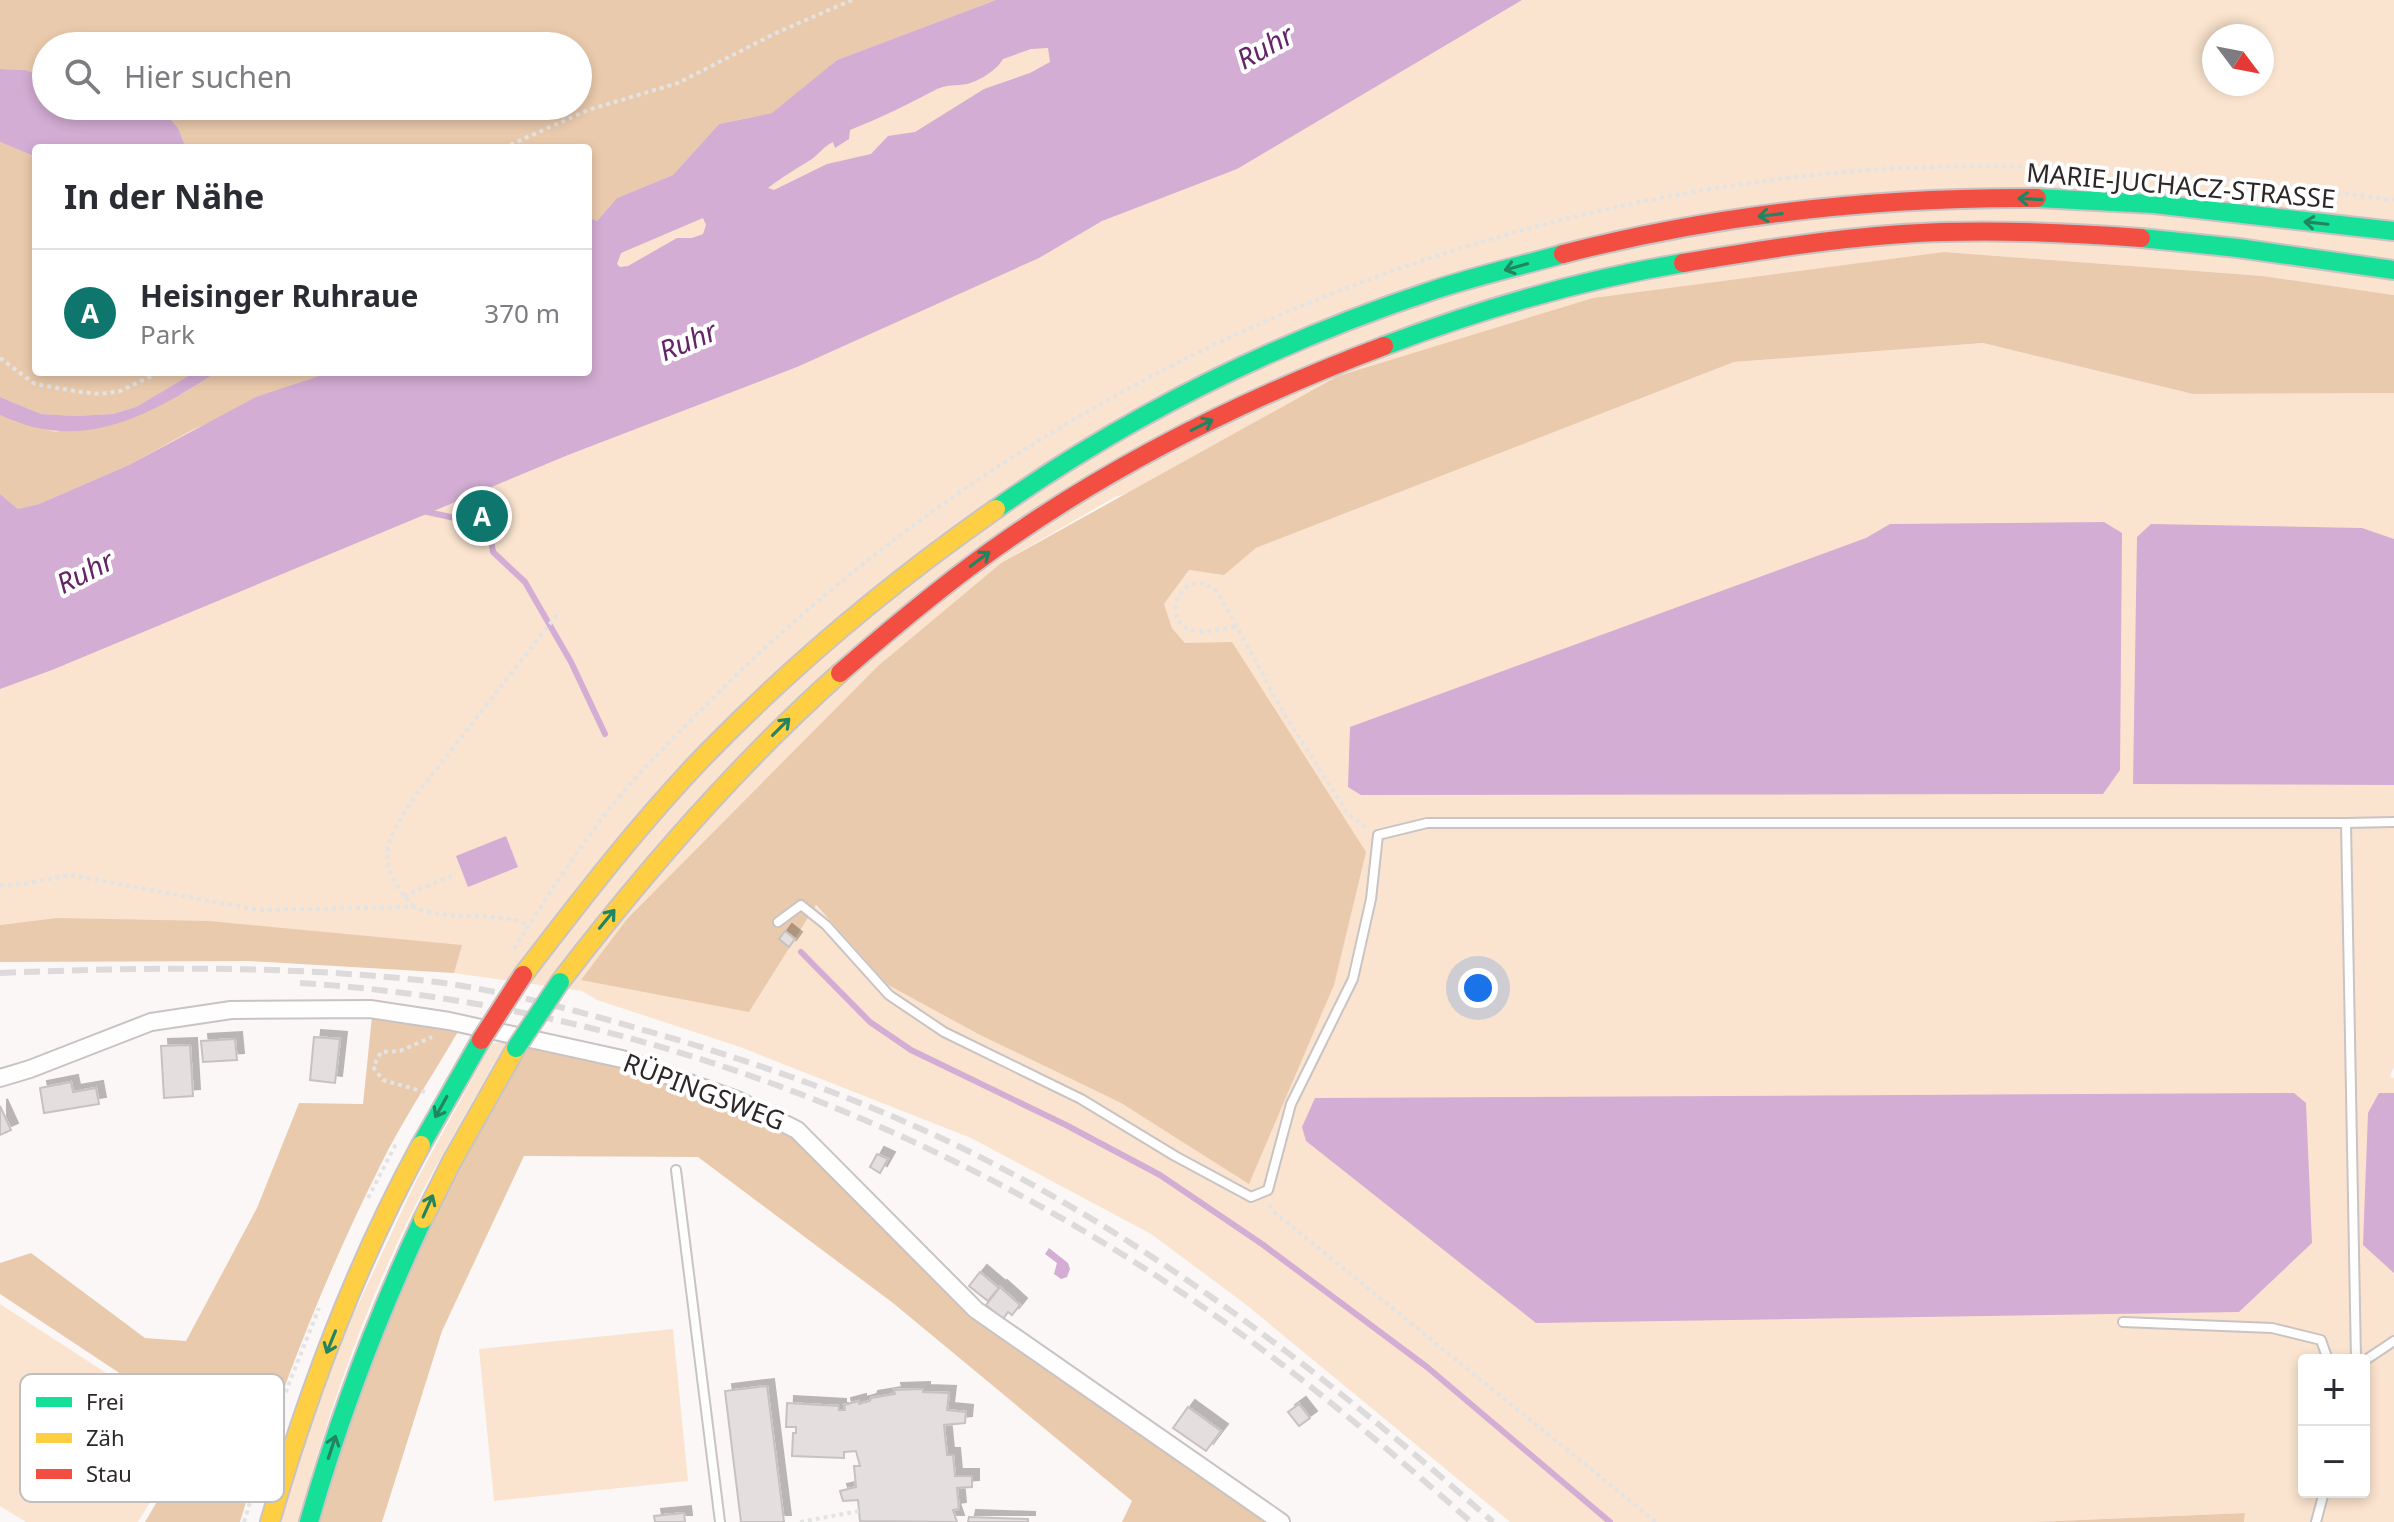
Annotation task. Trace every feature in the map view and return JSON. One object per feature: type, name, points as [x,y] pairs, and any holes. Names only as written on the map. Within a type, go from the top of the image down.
[{"type":"main road","name":"MARIE-JUCHACZ-STRASSE","points":[[284,1474],[296,1433],[363,1263],[410,1164],[481,1040],[523,975],[616,852],[697,762],[796,664],[889,585],[1057,465],[1153,411],[1241,367],[1340,324],[1432,291],[1593,246],[1683,226],[1882,204],[2016,198],[2138,204],[2394,231]]},
{"type":"main road","points":[[309,1522],[353,1381],[438,1184],[516,1048],[560,982],[651,864],[725,783],[820,688],[909,613],[1000,544],[1083,491],[1176,438],[1257,397],[1355,355],[1457,319],[1580,282],[1683,262],[1806,244],[1902,235],[2015,232],[2148,238],[2394,270]]},
{"type":"main road","name":"MARIE-JUCHACZ-STRASSE","points":[[270,1522],[276,1502]]},
{"type":"street","name":"RÜPINGSWEG","points":[[0,1078],[151,1022],[231,1010],[370,1009],[449,1021],[622,1059],[737,1100],[797,1130],[976,1310],[1281,1522]]},
{"type":"lane","points":[[778,922],[801,905],[826,925],[889,995],[944,1032],[1081,1099],[1175,1156],[1251,1197],[1268,1190],[1291,1104],[1353,979],[1371,899],[1378,835],[1427,823],[2394,822]]},
{"type":"lane","points":[[2346,823],[2356,1354]]},
{"type":"lane","points":[[676,1170],[720,1522]]},
{"type":"lane","points":[[2123,1322],[2272,1328],[2321,1340],[2326,1354]]},
{"type":"lane","points":[[2370,1357],[2394,1341]]},
{"type":"lane","points":[[2316,1522],[2322,1498]]},
{"type":"path","points":[[592,109],[678,83],[787,28],[852,0]]},
{"type":"path","points":[[512,144],[566,120]]},
{"type":"path","points":[[0,885],[70,875],[259,910],[414,907],[434,915],[510,919],[529,925],[594,830],[644,770],[763,649],[889,544],[1007,460],[1107,400],[1227,338],[1370,278],[1529,227],[1715,188],[1856,171],[1996,165],[2095,167],[2210,177],[2394,200]]},
{"type":"path","points":[[0,358],[35,384],[81,392],[100,394],[120,391],[152,376]]},
{"type":"path","points":[[1235,627],[1203,631],[1187,628],[1176,616],[1179,593],[1197,583],[1214,588],[1286,717],[1348,814],[1378,835]]},
{"type":"path","points":[[414,907],[390,876],[387,866],[391,838],[398,821],[560,611]]},
{"type":"path","points":[[404,896],[456,874]]},
{"type":"path","points":[[425,1092],[383,1080],[374,1073],[374,1062],[381,1052],[400,1051],[442,1033],[449,1021]]},
{"type":"path","points":[[1260,1193],[1286,1222],[1656,1522]]},
{"type":"path","points":[[800,1522],[859,1511]]},
{"type":"shaded area","points":[[0,0],[2394,0],[2394,295],[2263,276],[1944,252],[1115,497],[1001,563],[879,665],[789,947],[815,905],[888,985],[980,1035],[1121,1103],[1249,1183],[1334,985],[1185,643],[1172,628],[1164,604],[1189,570],[1224,574],[1256,548],[1734,362],[1983,343],[2193,394],[2394,393],[2394,1066],[2390,1077],[2394,1078],[2394,1522],[2244,1522],[2245,1513],[2033,1522],[1510,1522],[1244,1303],[1151,1234],[971,1138],[740,1047],[597,1000],[582,991],[454,973],[455,966],[0,955]]},
{"type":"shaded area","points":[[0,0],[996,0],[837,60],[773,113],[719,124],[673,175],[617,198],[597,221],[592,219],[592,144],[184,144],[171,120],[592,120],[592,32],[32,32],[32,72],[0,69]]},
{"type":"shaded area","points":[[0,142],[32,155],[32,376],[188,376],[136,407],[113,414],[41,414],[0,397]]},
{"type":"shaded area","points":[[1944,252],[2263,276],[2394,295],[2394,393],[2193,394],[1983,343],[1734,362],[1256,548],[1224,575],[1189,570],[1164,604],[1172,628],[1185,643],[1232,642],[1366,852],[1334,985],[1249,1184],[1121,1103],[980,1035],[888,985],[816,905],[749,1012],[581,980],[627,919],[879,665],[1001,563],[1338,376],[1593,298]]},
{"type":"shaded area","points":[[211,376],[319,376],[192,430],[129,465],[39,504],[18,509],[0,494],[0,415],[56,432],[182,394]]},
{"type":"shaded area","points":[[57,918],[210,921],[462,945],[454,973],[251,961],[0,962],[0,925]]},
{"type":"shaded area","points":[[372,1016],[459,1030],[408,1114],[359,1209],[284,1389],[284,1374],[121,1374],[0,1294],[0,1263],[31,1253],[145,1338],[186,1341],[257,1208],[299,1103],[363,1104]]},
{"type":"shaded area","points":[[532,1041],[622,1063],[736,1103],[794,1134],[1005,1336],[1266,1522],[1122,1522],[1132,1501],[893,1303],[698,1157],[524,1156],[442,1331],[382,1522],[314,1522],[357,1379],[442,1186]]},
{"type":"shaded area","points":[[492,1043],[506,1043],[428,1181],[370,1305],[338,1391],[298,1522],[280,1522],[300,1456],[346,1330],[416,1181]]},
{"type":"shaded area","points":[[0,1304],[108,1374],[20,1374],[20,1502],[150,1502],[138,1522],[26,1522],[0,1506]]},
{"type":"shaded area","points":[[673,1329],[688,1481],[494,1501],[479,1349]]},
{"type":"shaded area","points":[[157,1502],[246,1502],[240,1522],[145,1522]]},
{"type":"shaded area","points":[[2245,1513],[2244,1522],[2033,1522]]},
{"type":"water","name":"Ruhr","points":[[996,0],[1522,0],[1237,169],[1102,221],[1039,258],[797,367],[568,455],[0,689],[0,494],[18,509],[39,504],[129,465],[256,397],[319,376],[592,376],[592,219],[597,221],[617,198],[673,175],[719,124],[772,113],[837,60]],"holes":[[[1048,48],[1050,62],[1030,73],[984,89],[915,132],[888,136],[871,154],[827,164],[774,190],[768,188],[833,142],[835,148],[849,139],[850,130],[941,87],[977,80],[992,71],[1003,59],[1031,49]],[[703,218],[706,225],[703,234],[677,238],[628,266],[620,267],[617,264],[621,253]]]},
{"type":"water","points":[[0,69],[32,72],[32,120],[171,120],[184,144],[32,144],[32,155],[0,142]]},
{"type":"water","points":[[188,376],[210,376],[140,415],[87,430],[59,431],[30,426],[0,415],[0,397],[41,414],[113,414],[136,407]]},
{"type":"water","points":[[2104,522],[2122,533],[2120,770],[2103,794],[1361,795],[1348,787],[1350,727],[1866,538],[1890,524]]},
{"type":"water","points":[[2151,524],[2362,528],[2394,539],[2394,785],[2133,784],[2137,537]]},
{"type":"water","points":[[506,836],[518,867],[468,887],[456,856]]},
{"type":"water","points":[[2294,1093],[2306,1103],[2312,1243],[2239,1312],[1536,1323],[1306,1141],[1302,1127],[1315,1098]]},
{"type":"water","points":[[2379,1093],[2394,1093],[2394,1273],[2363,1245],[2368,1113]]},
{"type":"water","points":[[1049,1248],[1068,1263],[1070,1269],[1067,1277],[1061,1279],[1054,1274],[1057,1263],[1045,1254]]},
{"type":"building","points":[[785,931],[795,939],[789,947],[779,939]]},
{"type":"building","points":[[314,1037],[340,1039],[335,1083],[310,1080]]},
{"type":"building","points":[[235,1039],[237,1060],[203,1062],[201,1041]]},
{"type":"building","points":[[190,1045],[193,1096],[164,1098],[161,1046]]},
{"type":"building","points":[[71,1082],[73,1092],[96,1088],[99,1104],[44,1113],[40,1088]]},
{"type":"building","points":[[0,1106],[11,1130],[0,1135]]},
{"type":"building","points":[[877,1154],[888,1159],[880,1173],[870,1167]]},
{"type":"building","points":[[980,1272],[999,1288],[988,1301],[969,1286]]},
{"type":"building","points":[[1000,1287],[1020,1305],[1012,1315],[1008,1312],[1003,1319],[986,1305]]},
{"type":"building","points":[[767,1386],[784,1522],[741,1522],[725,1391]]},
{"type":"building","points":[[923,1389],[923,1392],[949,1393],[947,1410],[966,1412],[965,1423],[944,1425],[947,1455],[953,1455],[955,1476],[972,1476],[972,1487],[957,1488],[959,1509],[953,1510],[957,1522],[860,1521],[858,1500],[843,1501],[840,1491],[856,1487],[854,1466],[860,1466],[856,1451],[844,1452],[844,1458],[792,1456],[796,1427],[786,1427],[787,1403],[839,1406],[839,1410],[845,1410],[844,1405],[895,1394],[894,1390]]},
{"type":"building","points":[[1299,1404],[1310,1418],[1299,1426],[1288,1412]]},
{"type":"building","points":[[1188,1407],[1221,1431],[1206,1451],[1173,1428]]},
{"type":"building","points":[[684,1513],[685,1522],[655,1522],[654,1516]]},
{"type":"building","points":[[969,1517],[1028,1519],[1028,1522],[968,1522]]},
{"type":"waterway","points":[[423,511],[473,522],[483,530],[491,540],[493,552],[525,582],[571,662],[605,734]]},
{"type":"waterway","points":[[801,952],[870,1022],[911,1050],[1066,1125],[1160,1175],[1262,1244],[1427,1367],[1610,1522]]},
{"type":"railway","points":[[0,973],[109,969],[273,970],[436,982],[521,998],[606,1019],[814,1085],[962,1148],[1034,1185],[1173,1270],[1305,1366],[1493,1522]]},
{"type":"railway","points":[[300,983],[425,996],[548,1018],[670,1050],[789,1090],[905,1138],[1017,1194],[1126,1256],[1230,1326],[1353,1421],[1471,1522]]},
{"type":"traffic: fast","points":[[2037,198],[2154,204],[2394,231]]},
{"type":"traffic: fast","points":[[2141,238],[2394,270]]},
{"type":"traffic: fast","points":[[996,509],[1099,442],[1262,357],[1376,310],[1434,290],[1563,254]]},
{"type":"traffic: fast","points":[[1384,346],[1531,297],[1683,263]]},
{"type":"traffic: fast","points":[[516,1048],[560,982]]},
{"type":"traffic: fast","points":[[421,1145],[481,1040]]},
{"type":"traffic: fast","points":[[309,1522],[360,1368],[423,1219]]},
{"type":"traffic: slow","points":[[523,975],[636,832],[742,718],[847,623],[996,509]]},
{"type":"traffic: slow","points":[[560,982],[625,900],[728,782],[840,673]]},
{"type":"traffic: slow","points":[[423,1219],[516,1048]]},
{"type":"traffic: slow","points":[[284,1477],[335,1329],[375,1236],[421,1145]]},
{"type":"traffic: slow","points":[[270,1522],[276,1502]]},
{"type":"traffic: jam","points":[[1563,254],[1680,228],[1798,211],[1917,201],[2037,198]]},
{"type":"traffic: jam","points":[[1683,263],[1820,242],[1902,234],[2021,232],[2141,238]]},
{"type":"traffic: jam","points":[[840,673],[967,569],[1054,508],[1192,430],[1287,385],[1384,346]]},
{"type":"traffic: jam","points":[[481,1040],[523,975]]},
{"type":"place","name":"Heisinger Ruhraue","points":[[482,516]]}]
